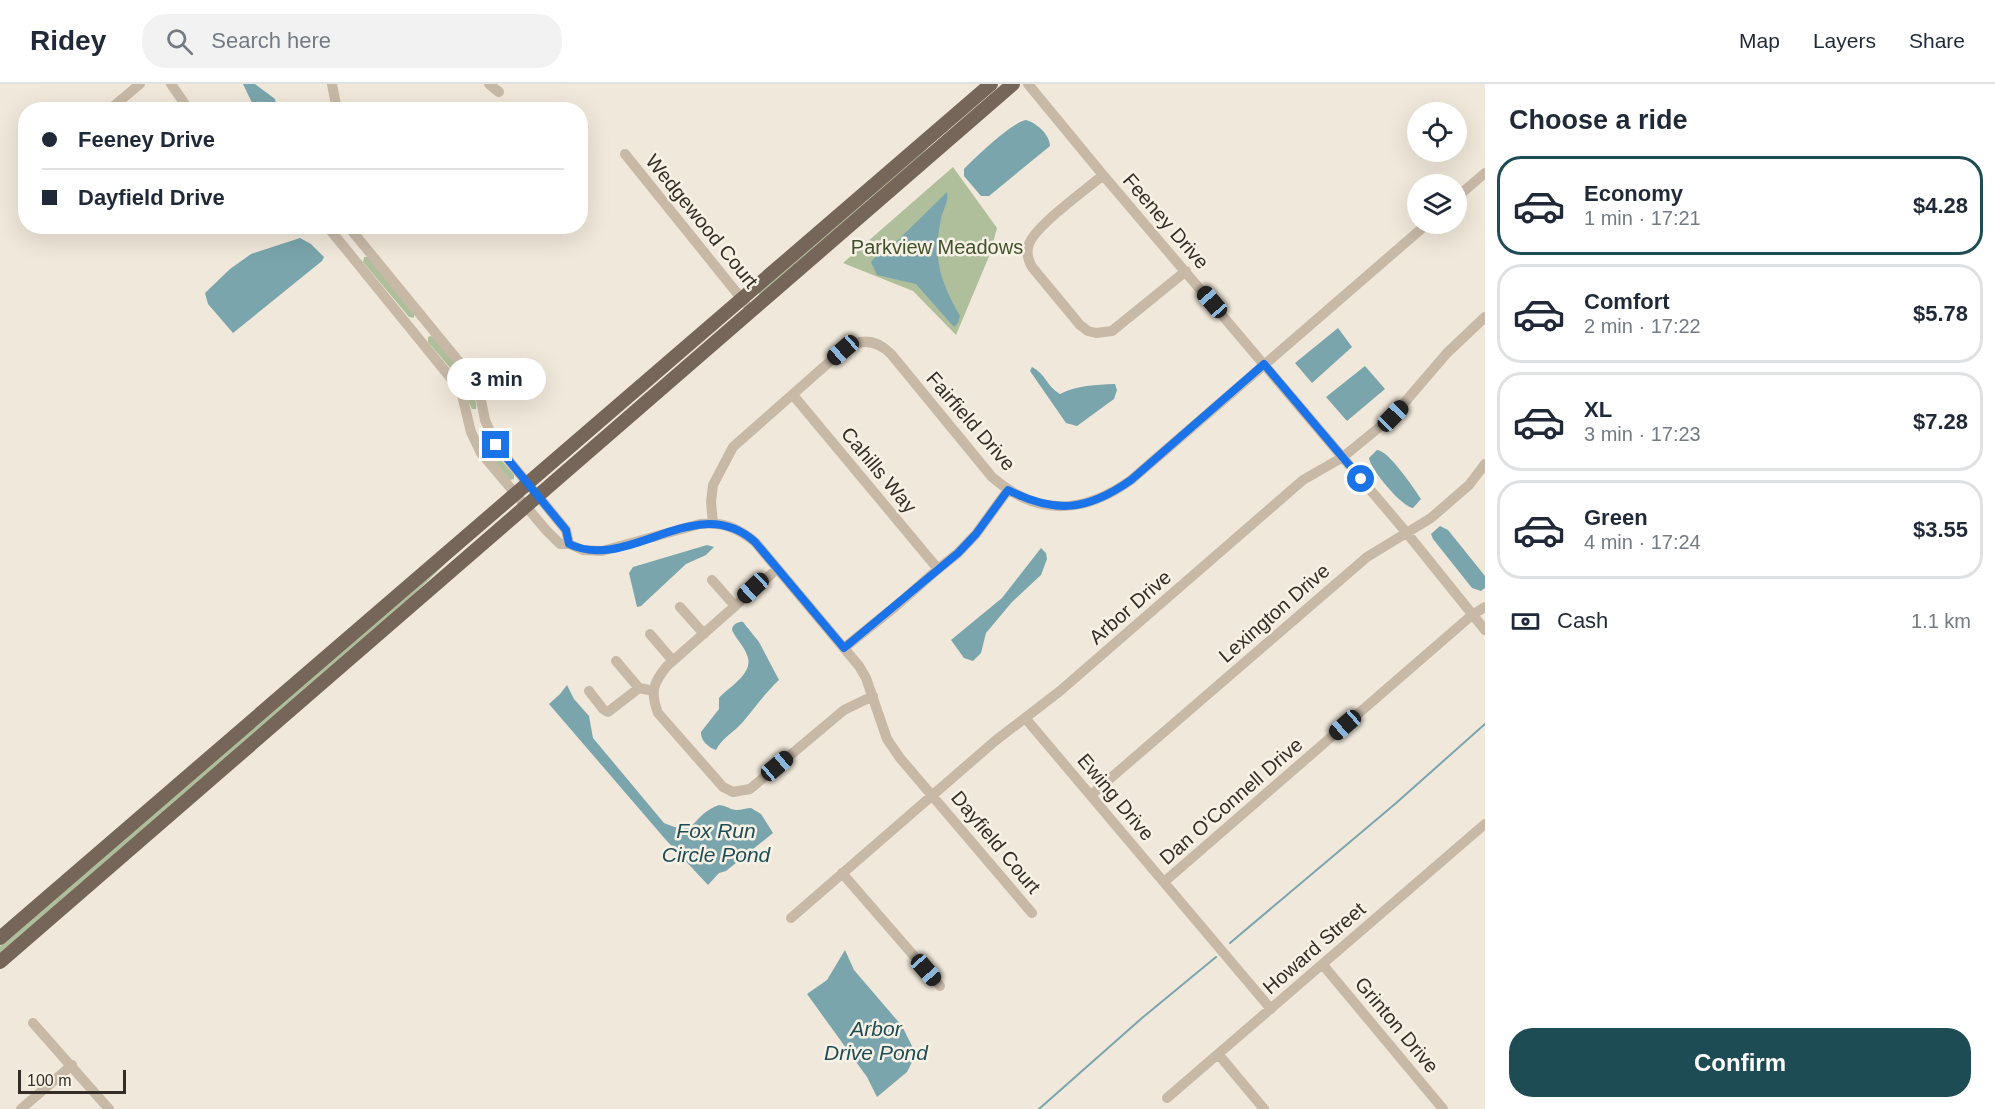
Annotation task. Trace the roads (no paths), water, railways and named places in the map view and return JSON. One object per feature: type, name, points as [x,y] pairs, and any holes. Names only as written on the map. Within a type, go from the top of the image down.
[{"type":"main road","points":[[747,305],[991,84]]},
{"type":"main road","points":[[0,938],[533,489],[747,305],[1013,84]]},
{"type":"main road","points":[[0,962],[299,705],[520,500]]},
{"type":"street","points":[[119,102],[140,84]]},
{"type":"street","points":[[171,84],[183,102]]},
{"type":"street","points":[[332,84],[335,102]]},
{"type":"street","points":[[489,84],[499,92]]},
{"type":"street","name":"Feeney Drive","points":[[1028,84],[1406,532],[1485,630]]},
{"type":"street","name":"Wedgewood Court","points":[[625,154],[747,305]]},
{"type":"street","points":[[1467,189],[1485,173]]},
{"type":"street","points":[[1103,175],[1037,231],[1028,246],[1032,267],[1080,325],[1096,333],[1112,331],[1186,271]]},
{"type":"street","points":[[333,234],[458,387],[471,432],[481,453],[560,544],[569,544],[583,550],[602,551],[700,524],[713,523]]},
{"type":"street","points":[[354,234],[469,374],[481,400],[485,420],[496,445],[566,530],[569,544]]},
{"type":"street","name":"Fairfield Drive","points":[[713,523],[711,502],[713,485],[733,447],[850,345],[860,341],[874,342],[891,354],[992,477],[1008,490],[1042,505],[1062,506],[1088,503],[1110,495],[1131,480],[1415,234]]},
{"type":"street","points":[[347,251],[360,241]]},
{"type":"street","name":"Arbor Drive","points":[[791,918],[932,795],[1026,719],[1303,480],[1342,457],[1393,416],[1447,353],[1485,317]]},
{"type":"street","points":[[415,333],[428,323]]},
{"type":"street","name":"Cahills Way","points":[[793,394],[938,568]]},
{"type":"street","name":"Lexington Drive","points":[[1091,795],[1367,557],[1431,518],[1469,485],[1485,464]]},
{"type":"street","points":[[844,648],[958,553],[976,534],[1008,490]]},
{"type":"street","name":"Dayfield Court","points":[[713,523],[726,524],[742,531],[755,542],[859,666],[873,696],[887,739],[900,758],[1032,913]]},
{"type":"street","points":[[777,569],[673,661],[655,681],[653,699],[658,713],[723,787],[734,792],[750,789],[844,710],[873,696]]},
{"type":"street","points":[[712,580],[735,606]]},
{"type":"street","points":[[680,607],[704,634]]},
{"type":"street","name":"Dan O'Connell Drive","points":[[1164,882],[1472,615],[1485,607]]},
{"type":"street","points":[[650,634],[673,661]]},
{"type":"street","points":[[616,661],[639,688],[654,691]]},
{"type":"street","points":[[589,691],[608,712],[639,688]]},
{"type":"street","name":"Ewing Drive","points":[[1026,719],[1271,1009]]},
{"type":"street","name":"Howard Street","points":[[1167,1098],[1485,824]]},
{"type":"street","points":[[842,873],[940,986]]},
{"type":"street","name":"Grinton Drive","points":[[1323,965],[1443,1109]]},
{"type":"street","points":[[33,1023],[109,1109]]},
{"type":"street","points":[[1219,1055],[1264,1109]]},
{"type":"street","points":[[21,1109],[72,1065]]},
{"type":"water","points":[[243,84],[255,84],[275,99],[276,102],[252,102]]},
{"type":"water","points":[[1026,120],[1042,130],[1050,146],[989,196],[981,196],[964,176],[964,169],[1003,134]]},
{"type":"water","points":[[947,192],[938,233],[938,258],[943,281],[960,316],[954,327],[916,284],[877,275],[871,262],[877,255],[892,246]]},
{"type":"water","points":[[300,238],[311,244],[324,257],[322,261],[233,333],[208,304],[205,293],[230,269],[251,254]]},
{"type":"water","points":[[1338,328],[1352,347],[1312,383],[1295,363]]},
{"type":"water","points":[[1365,366],[1385,389],[1347,421],[1326,397]]},
{"type":"water","points":[[1032,367],[1060,394],[1080,387],[1100,385],[1115,384],[1117,390],[1114,399],[1077,426],[1066,423],[1030,371]]},
{"type":"water","points":[[1377,450],[1388,456],[1421,499],[1413,508],[1395,495],[1375,470],[1369,458]]},
{"type":"water","points":[[1440,526],[1448,530],[1485,576],[1485,588],[1481,591],[1472,588],[1433,539],[1431,534]]},
{"type":"water","points":[[707,545],[714,547],[706,555],[686,564],[641,606],[637,607],[629,573],[633,567]]},
{"type":"water","points":[[1041,548],[1046,553],[1047,559],[1041,575],[1012,602],[986,633],[981,653],[973,661],[964,658],[951,640],[1002,598]]},
{"type":"water","points":[[743,622],[759,642],[779,680],[716,750],[706,743],[701,732],[719,709],[719,698],[740,679],[747,668],[749,662],[747,655],[732,630],[733,626]]},
{"type":"water","name":"Fox Run Circle Pond","points":[[567,685],[574,699],[589,716],[593,738],[664,823],[675,827],[688,827],[717,806],[737,810],[751,808],[761,814],[773,833],[726,871],[719,873],[708,885],[666,840],[549,704]]},
{"type":"water","name":"Arbor Drive Pond","points":[[845,950],[854,970],[902,1026],[916,1054],[907,1072],[877,1097],[867,1077],[807,994],[827,980]]},
{"type":"waterway","points":[[1230,943],[1395,804],[1485,724]]},
{"type":"waterway","points":[[1039,1109],[1142,1018],[1216,957]]},
{"type":"park label","name":"Parkview Meadows","points":[[937,247]]}]
